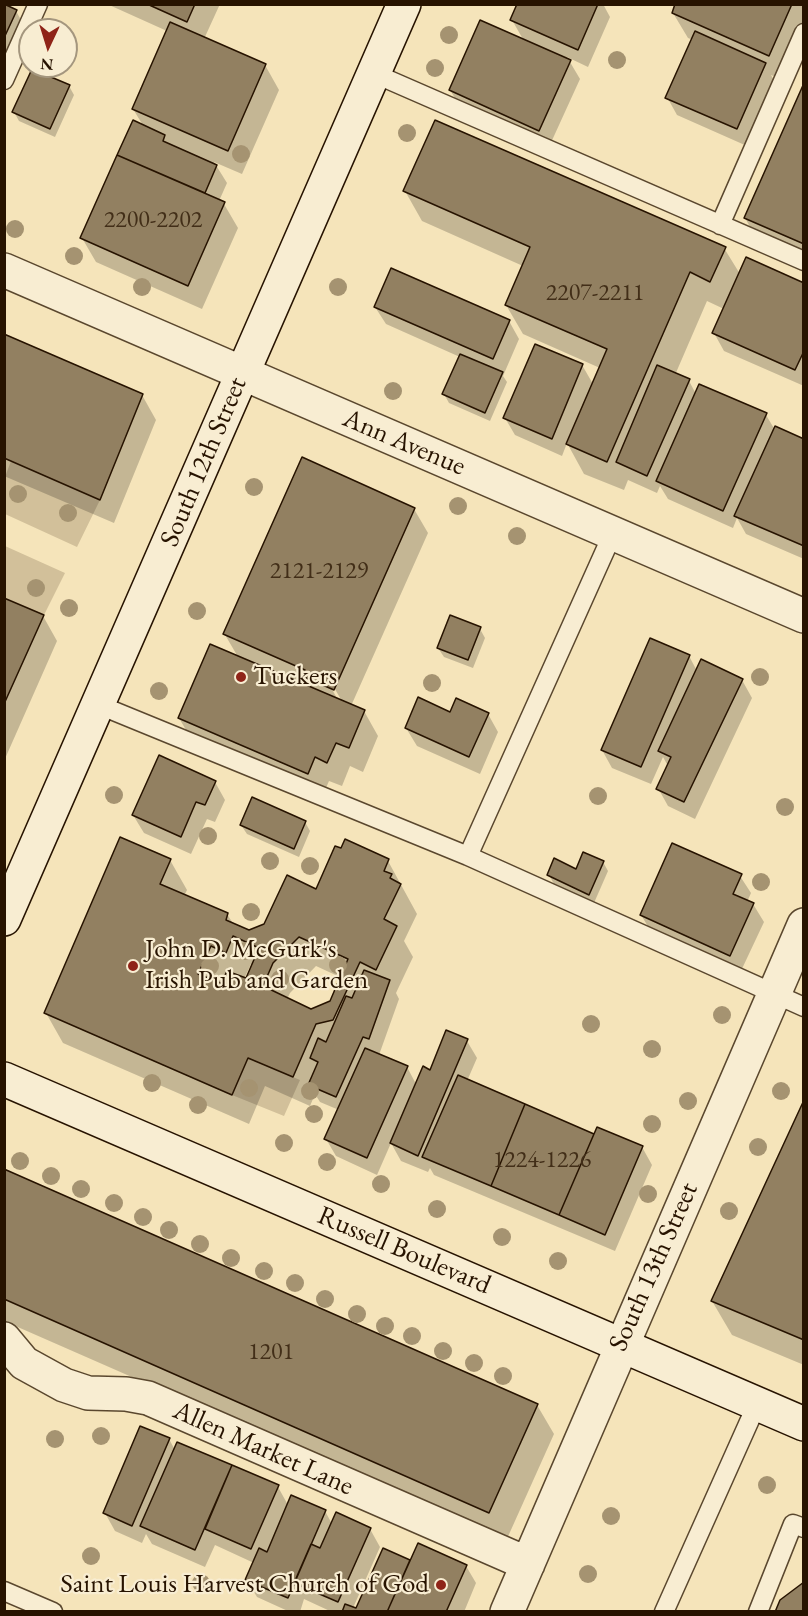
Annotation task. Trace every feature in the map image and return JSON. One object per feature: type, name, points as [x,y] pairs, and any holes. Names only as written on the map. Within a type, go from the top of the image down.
[{"type":"street","name":"South 12th Street","points":[[4,919],[404,4]]},
{"type":"street","name":"Ann Avenue","points":[[4,270],[804,616]]},
{"type":"street","name":"South 13th Street","points":[[507,1611],[620,1344],[804,924]]},
{"type":"street","name":"Russell Boulevard","points":[[4,1079],[804,1424]]},
{"type":"street","name":"Allen Market Lane","points":[[4,1339],[24,1363],[64,1384],[88,1393],[126,1394],[148,1398],[528,1564]]},
{"type":"lane","points":[[4,80],[38,4]]},
{"type":"lane","points":[[720,225],[804,33]]},
{"type":"lane","points":[[373,74],[804,261]]},
{"type":"lane","points":[[468,856],[613,533]]},
{"type":"lane","points":[[99,705],[468,856],[804,1008]]},
{"type":"lane","points":[[664,1611],[757,1404]]},
{"type":"lane","points":[[758,1611],[793,1524],[804,1528]]},
{"type":"lane","points":[[4,1591],[53,1611]]},
{"type":"shaded area","points":[[11,461],[100,500],[77,547],[5,514],[5,477]]},
{"type":"shaded area","points":[[5,546],[65,573],[44,615],[5,598]]},
{"type":"shaded area","points":[[248,1058],[300,1080],[284,1116],[232,1095]]},
{"type":"building","points":[[4,4],[17,10],[4,38]]},
{"type":"building","points":[[147,4],[195,4],[187,22]]},
{"type":"building","points":[[517,4],[598,4],[578,50],[510,20]]},
{"type":"building","points":[[675,4],[792,4],[769,56],[672,13]]},
{"type":"building","points":[[480,20],[571,60],[539,131],[449,90]]},
{"type":"building","points":[[170,22],[266,64],[228,151],[132,109]]},
{"type":"building","points":[[695,31],[766,63],[737,129],[665,98]]},
{"type":"building","points":[[28,78],[53,78],[70,85],[50,129],[12,112]]},
{"type":"building","points":[[804,83],[804,244],[744,218]]},
{"type":"building","points":[[133,120],[165,135],[163,141],[217,165],[205,193],[117,155]]},
{"type":"building","points":[[435,120],[726,247],[710,282],[690,272],[607,462],[566,444],[607,349],[505,305],[530,247],[403,191]]},
{"type":"building","points":[[117,155],[225,202],[188,286],[80,238]]},
{"type":"building","points":[[746,257],[804,283],[804,351],[795,370],[712,333]]},
{"type":"building","points":[[391,268],[510,320],[493,359],[374,307]]},
{"type":"building","points":[[4,334],[143,394],[100,500],[4,458]]},
{"type":"building","points":[[535,344],[583,364],[552,439],[503,418]]},
{"type":"building","points":[[460,354],[503,372],[485,413],[442,394]]},
{"type":"building","points":[[657,365],[690,379],[647,476],[616,462]]},
{"type":"building","points":[[699,384],[767,413],[723,511],[656,481]]},
{"type":"building","points":[[775,426],[804,439],[804,546],[734,516]]},
{"type":"building","points":[[302,457],[415,508],[334,690],[302,676],[305,670],[223,634]]},
{"type":"building","points":[[4,598],[44,615],[4,704]]},
{"type":"building","points":[[450,615],[481,627],[468,660],[437,648]]},
{"type":"building","points":[[650,638],[690,655],[641,767],[601,750]]},
{"type":"building","name":"Tuckers","points":[[210,644],[365,710],[349,748],[336,743],[327,763],[315,757],[308,774],[178,718]]},
{"type":"building","points":[[701,659],[743,679],[684,802],[656,789],[671,757],[658,751]]},
{"type":"building","points":[[418,697],[450,712],[456,698],[489,713],[469,757],[405,728]]},
{"type":"building","points":[[159,755],[216,781],[205,805],[196,802],[181,837],[132,815]]},
{"type":"building","points":[[252,797],[306,821],[294,849],[240,825]]},
{"type":"building","name":"John D. McGurk's Irish Pub and Garden","points":[[120,837],[171,859],[160,884],[228,913],[226,920],[249,930],[264,924],[287,875],[316,889],[335,846],[341,848],[345,839],[389,859],[384,871],[392,874],[390,878],[401,884],[384,919],[397,926],[376,970],[360,962],[333,1020],[316,1024],[293,1077],[248,1058],[232,1095],[44,1013]],"holes":[[[233,936],[259,948],[246,978],[227,971],[221,983],[198,974],[211,946],[226,953]],[[299,937],[348,959],[330,1001],[311,1009],[263,986],[273,963]]]},
{"type":"building","points":[[672,843],[742,874],[733,894],[754,903],[730,956],[640,915]]},
{"type":"building","points":[[583,852],[604,861],[589,895],[547,875],[554,858],[576,869]]},
{"type":"building","points":[[364,970],[390,980],[369,1039],[363,1037],[336,1097],[308,1085],[318,1062],[310,1058],[318,1038],[326,1042],[346,996],[352,998]]},
{"type":"building","points":[[446,1030],[468,1039],[418,1156],[390,1143],[423,1066],[430,1070]]},
{"type":"building","points":[[365,1048],[408,1066],[367,1158],[324,1139]]},
{"type":"building","points":[[458,1075],[525,1104],[491,1186],[422,1157]]},
{"type":"building","points":[[804,1100],[804,1340],[711,1301]]},
{"type":"building","points":[[525,1104],[594,1134],[559,1215],[491,1186]]},
{"type":"building","points":[[597,1127],[643,1146],[605,1235],[559,1215]]},
{"type":"building","points":[[4,1169],[538,1404],[489,1513],[4,1299]]},
{"type":"building","points":[[140,1426],[170,1438],[132,1526],[103,1513]]},
{"type":"building","points":[[177,1442],[232,1465],[195,1550],[140,1526]]},
{"type":"building","points":[[232,1465],[279,1485],[251,1549],[205,1529]]},
{"type":"building","points":[[291,1495],[326,1510],[288,1598],[245,1580],[259,1548],[267,1552]]},
{"type":"building","points":[[336,1512],[371,1528],[338,1602],[294,1583],[311,1544],[320,1548]]},
{"type":"building","points":[[418,1543],[467,1565],[446,1612],[387,1612]]},
{"type":"building","points":[[383,1548],[410,1560],[387,1612],[342,1612],[345,1604],[356,1608]]},
{"type":"building","points":[[804,1582],[804,1612],[775,1612],[780,1600]]},
{"type":"place","name":"Tuckers","points":[[241,677]]},
{"type":"place","name":"John D. McGurk's Irish Pub and Garden","points":[[133,966]]},
{"type":"place","name":"Saint Louis Harvest Church of God","points":[[441,1585]]}]
